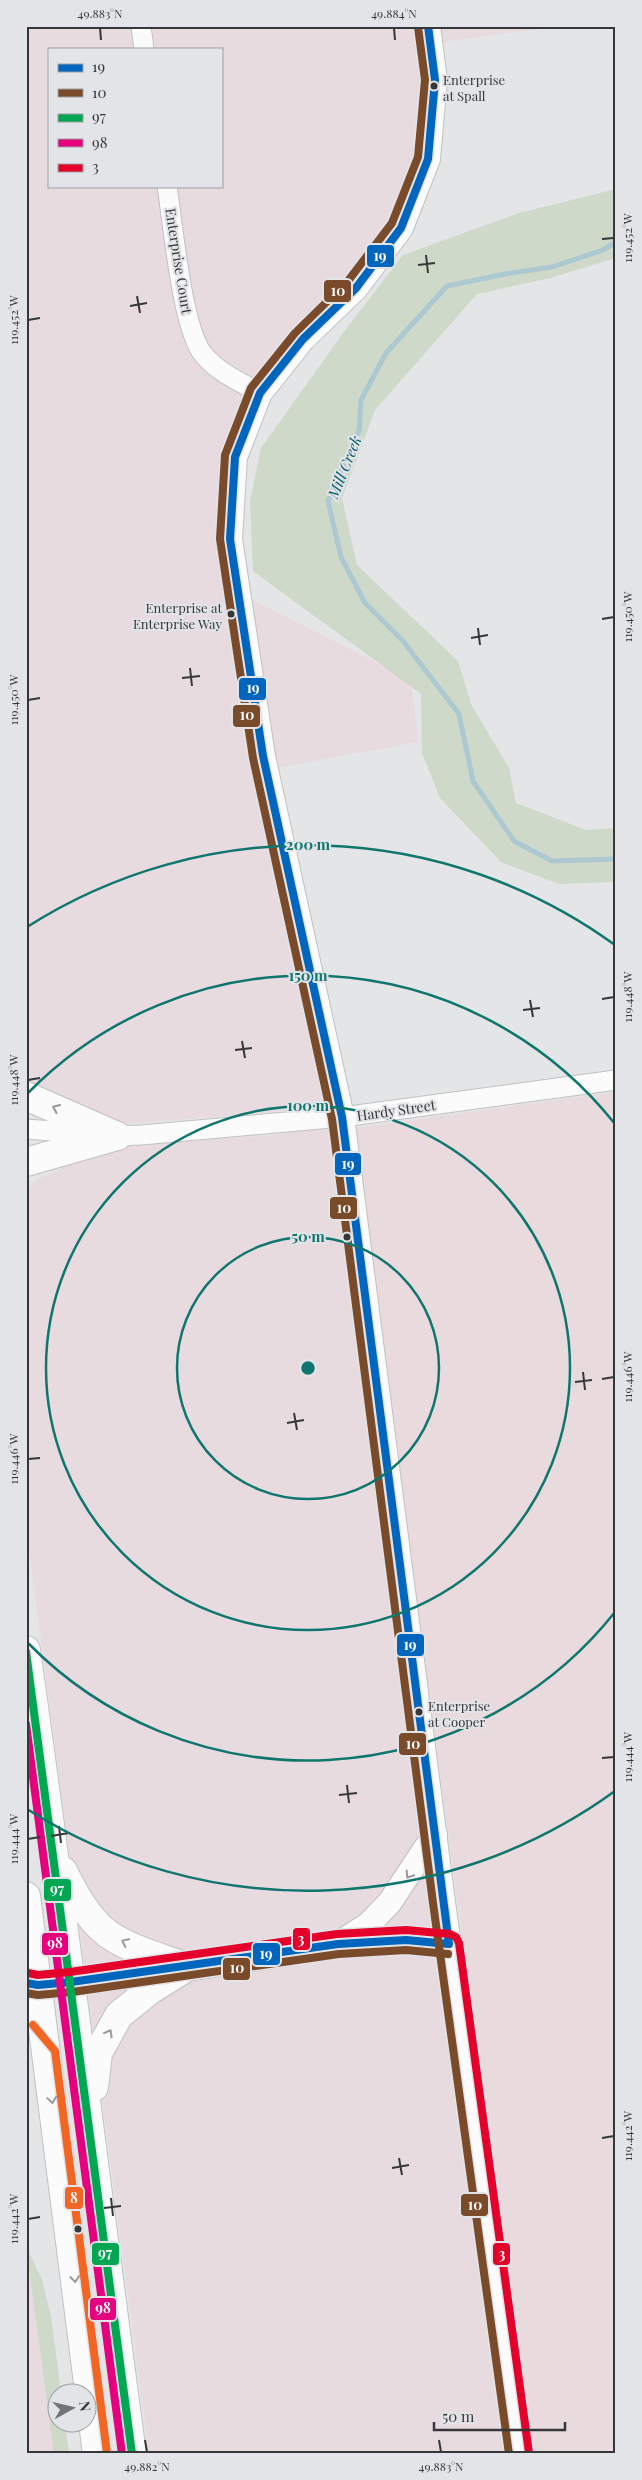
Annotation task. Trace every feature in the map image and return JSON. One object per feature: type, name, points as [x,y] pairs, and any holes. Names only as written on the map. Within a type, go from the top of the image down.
[{"type":"main road","points":[[26,1096],[117,1136]]},
{"type":"main road","points":[[26,1162],[117,1136]]},
{"type":"main road","points":[[26,1650],[71,1982],[115,2341],[132,2454]]},
{"type":"main road","points":[[54,1854],[78,1900],[108,1934],[144,1951],[187,1967]]},
{"type":"main road","points":[[27,1904],[30,1986],[45,2052],[97,2454]]},
{"type":"main road","points":[[30,1986],[187,1967],[338,1944],[406,1940],[449,1944]]},
{"type":"main road","points":[[90,2131],[98,2053],[119,2014],[149,1991],[187,1967]]},
{"type":"main road","points":[[26,2032],[45,2052]]},
{"type":"street","points":[[141,26],[144,48]]},
{"type":"street","points":[[428,26],[435,80],[428,159],[401,228],[356,288],[303,339],[260,393],[235,457],[230,539],[263,756],[342,1117],[449,1944],[519,2454]]},
{"type":"street","name":"Enterprise Court","points":[[166,188],[188,320],[202,353],[217,368],[260,393]]},
{"type":"street","name":"Hardy Street","points":[[26,1129],[117,1136],[342,1117],[616,1080]]},
{"type":"street","points":[[338,1944],[369,1924],[390,1902],[435,1834]]},
{"type":"shaded area","points":[[26,26],[562,26],[441,42],[437,160],[270,397],[242,458],[242,547],[249,598],[411,680],[418,742],[276,768],[331,1107],[112,1125],[26,1088]]},
{"type":"shaded area","points":[[616,1092],[616,2454],[532,2454],[353,1128]]},
{"type":"shaded area","points":[[333,1125],[510,2454],[149,2454],[26,1526],[26,1190],[36,1180],[117,1143],[269,1136]]},
{"type":"shaded area","points":[[26,2246],[42,2280],[52,2324],[60,2382],[48,2382],[48,2432],[66,2432],[69,2454],[26,2454]]},
{"type":"green space","points":[[616,189],[616,258],[550,278],[477,294],[375,410],[342,498],[357,565],[458,661],[471,704],[509,768],[516,803],[586,830],[616,828],[616,882],[559,884],[501,862],[440,798],[422,753],[421,694],[253,571],[250,501],[261,448],[346,329],[403,255],[519,213]]},
{"type":"green space","points":[[26,2246],[42,2280],[51,2316],[60,2382],[48,2382],[48,2409]]},
{"type":"green space","points":[[51,2432],[66,2432],[69,2454],[54,2454]]},
{"type":"waterway","name":"Mill Creek","points":[[616,242],[603,250],[552,267],[447,286],[386,353],[361,400],[359,431],[328,501],[341,557],[365,603],[403,641],[459,714],[473,781],[514,841],[552,861],[616,859]]},
{"type":"transit line","name":"19","points":[[26,1983],[38,1985],[71,1982],[338,1944],[406,1940],[449,1944],[342,1117],[263,756],[230,539],[235,457],[260,393],[303,339],[356,288],[401,228],[428,159],[435,80],[428,26]]},
{"type":"transit line","name":"10","points":[[418,27],[425,80],[418,157],[392,223],[348,281],[295,333],[251,388],[225,455],[220,539],[253,758],[332,1119],[433,1903],[509,2454]]},
{"type":"transit line","name":"97","points":[[26,1652],[132,2454]]},
{"type":"transit line","name":"98","points":[[26,1724],[122,2454]]},
{"type":"transit line","name":"3","points":[[28,1973],[38,1975],[70,1972],[337,1934],[406,1930],[450,1934],[456,1937],[459,1943],[529,2453]]},
{"type":"transit line","name":"10","points":[[26,1993],[38,1995],[72,1992],[339,1954],[406,1950],[448,1954]]},
{"type":"transit line","name":"8","points":[[33,2025],[55,2051],[107,2453]]},
{"type":"place","name":"Enterprise at Spall","points":[[434,86]]},
{"type":"place","name":"Enterprise at Enterprise Way","points":[[231,614]]},
{"type":"place","name":"Enterprise at Cooper","points":[[419,1712]]}]
